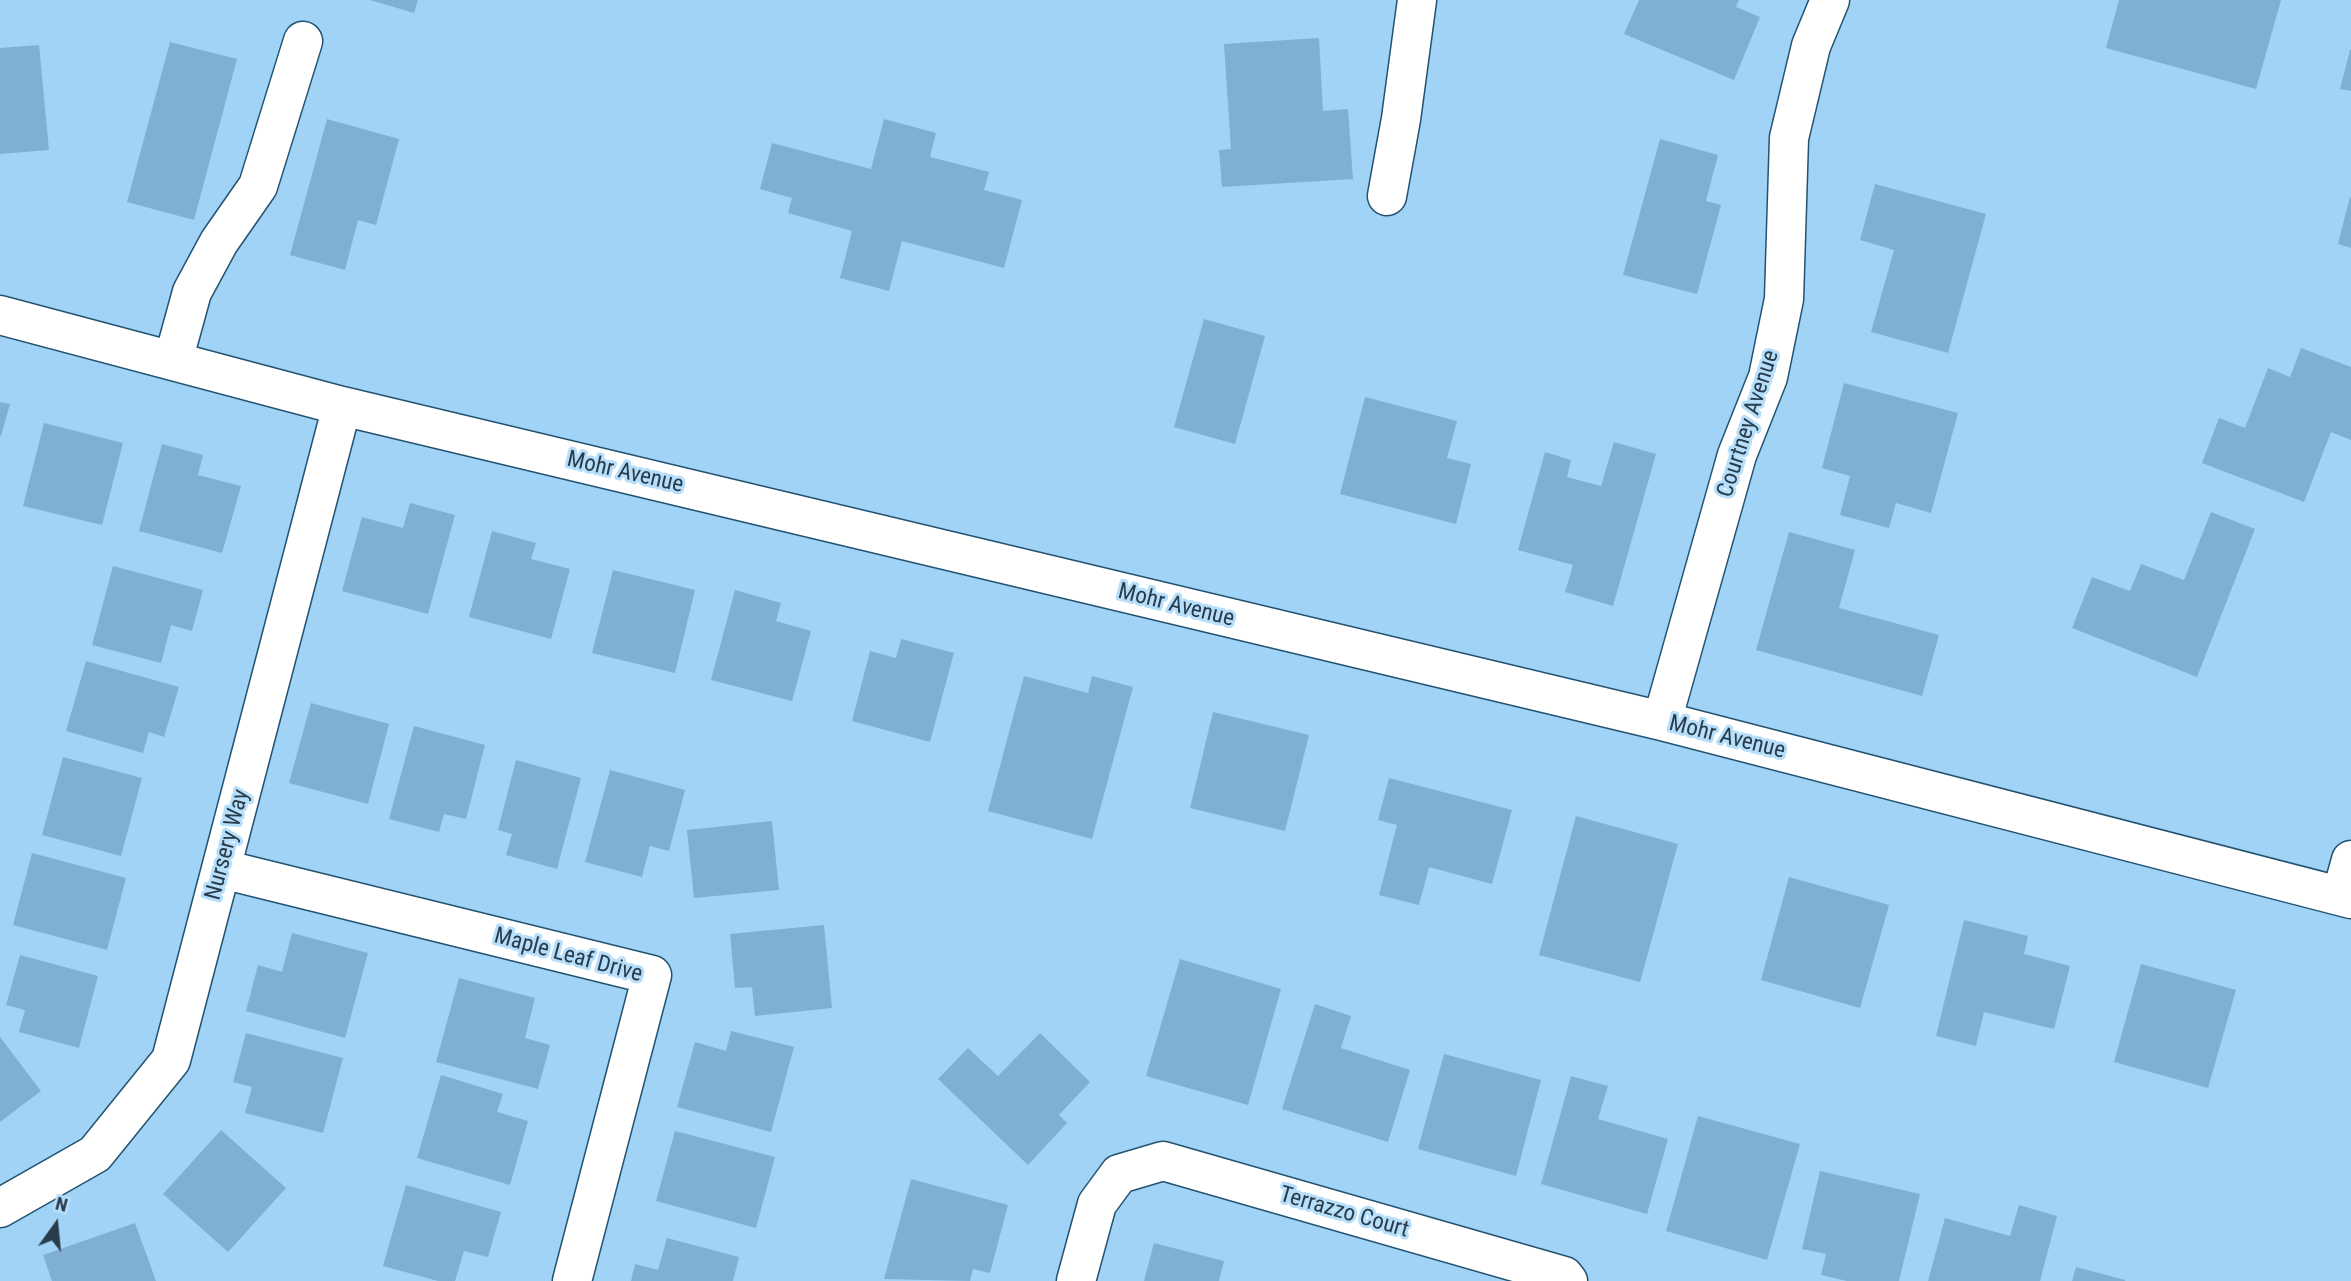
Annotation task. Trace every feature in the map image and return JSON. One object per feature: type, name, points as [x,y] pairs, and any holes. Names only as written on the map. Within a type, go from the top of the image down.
[{"type":"street","points":[[1387,196],[1401,119],[1417,0]]},
{"type":"street","name":"Courtney Avenue","points":[[1662,721],[1737,455],[1768,377],[1784,299],[1789,138],[1811,46],[1829,0]]},
{"type":"street","points":[[173,361],[192,292],[219,242],[258,186],[303,41]]},
{"type":"street","name":"Mohr Avenue","points":[[0,315],[342,406],[2348,885]]},
{"type":"street","name":"Nursery Way","points":[[0,1208],[94,1154],[171,1059],[342,406]]},
{"type":"street","name":"Maple Leaf Drive","points":[[222,869],[652,975],[572,1281]]},
{"type":"street","name":"Terrazzo Court","points":[[1076,1281],[1097,1204],[1119,1174],[1163,1161],[1564,1276],[1568,1281]]},
{"type":"building","points":[[370,0],[418,0],[414,13]]},
{"type":"building","points":[[1639,0],[1739,0],[1736,7],[1760,17],[1734,80],[1624,34]]},
{"type":"building","points":[[2119,0],[2281,0],[2256,89],[2106,48]]},
{"type":"building","points":[[1319,38],[1323,111],[1348,109],[1353,179],[1222,187],[1219,150],[1231,149],[1224,44]]},
{"type":"building","points":[[170,42],[237,59],[194,220],[127,202]]},
{"type":"building","points":[[39,45],[49,150],[0,154],[0,48]]},
{"type":"building","points":[[2351,50],[2351,91],[2340,89]]},
{"type":"building","points":[[327,119],[399,139],[376,225],[358,220],[345,270],[290,255]]},
{"type":"building","points":[[884,119],[936,133],[930,157],[989,172],[984,190],[1022,200],[1004,268],[902,241],[889,291],[840,278],[852,231],[788,213],[792,198],[760,189],[772,143],[871,169]]},
{"type":"building","points":[[1660,139],[1718,155],[1706,201],[1721,205],[1697,294],[1623,275]]},
{"type":"building","points":[[1875,184],[1986,214],[1948,353],[1871,332],[1894,250],[1860,240]]},
{"type":"building","points":[[2351,198],[2351,248],[2338,244]]},
{"type":"building","points":[[1204,319],[1265,336],[1235,444],[1174,427]]},
{"type":"building","points":[[2301,348],[2351,367],[2351,440],[2331,432],[2304,502],[2202,463],[2219,418],[2245,428],[2268,368],[2290,377]]},
{"type":"building","points":[[1844,383],[1958,413],[1931,513],[1896,503],[1889,528],[1840,515],[1850,476],[1822,468]]},
{"type":"building","points":[[1365,397],[1457,421],[1447,458],[1471,464],[1456,524],[1340,494]]},
{"type":"building","points":[[0,402],[10,404],[1,436],[0,436]]},
{"type":"building","points":[[44,423],[123,443],[102,525],[23,506]]},
{"type":"building","points":[[1614,442],[1656,454],[1613,606],[1565,592],[1573,565],[1518,550],[1545,452],[1571,460],[1567,477],[1601,486]]},
{"type":"building","points":[[162,444],[203,455],[198,475],[241,486],[222,553],[139,531]]},
{"type":"building","points":[[410,503],[455,515],[428,614],[342,591],[362,517],[403,528]]},
{"type":"building","points":[[2211,512],[2255,529],[2197,677],[2072,628],[2092,577],[2130,591],[2141,564],[2184,580]]},
{"type":"building","points":[[492,531],[536,543],[531,559],[570,569],[551,639],[469,617]]},
{"type":"building","points":[[1789,532],[1855,550],[1839,608],[1939,635],[1922,696],[1756,650]]},
{"type":"building","points":[[113,566],[203,590],[192,631],[171,625],[161,663],[92,645]]},
{"type":"building","points":[[613,570],[695,590],[675,673],[592,653]]},
{"type":"building","points":[[735,590],[781,603],[776,621],[811,631],[792,701],[711,680]]},
{"type":"building","points":[[901,639],[954,653],[930,742],[852,721],[870,651],[896,658]]},
{"type":"building","points":[[86,661],[179,687],[164,737],[149,732],[143,753],[66,731]]},
{"type":"building","points":[[1024,676],[1088,693],[1092,676],[1133,687],[1092,839],[988,811]]},
{"type":"building","points":[[311,703],[389,724],[368,804],[289,783]]},
{"type":"building","points":[[1213,712],[1309,735],[1285,831],[1190,808]]},
{"type":"building","points":[[414,726],[485,745],[466,819],[444,814],[439,832],[389,819]]},
{"type":"building","points":[[63,757],[142,778],[121,856],[42,835]]},
{"type":"building","points":[[516,760],[581,778],[557,869],[506,855],[512,834],[498,830]]},
{"type":"building","points":[[610,770],[685,790],[669,851],[650,846],[642,877],[585,862]]},
{"type":"building","points":[[1389,778],[1512,810],[1492,884],[1429,867],[1419,905],[1379,895],[1397,825],[1378,820]]},
{"type":"building","points":[[1576,816],[1678,844],[1640,982],[1539,955]]},
{"type":"building","points":[[772,821],[779,890],[694,898],[687,830]]},
{"type":"building","points":[[32,853],[126,878],[107,950],[13,925]]},
{"type":"building","points":[[1789,877],[1889,905],[1860,1008],[1761,980]]},
{"type":"building","points":[[1964,920],[2028,936],[2024,954],[2070,966],[2054,1029],[1984,1012],[1976,1046],[1936,1036]]},
{"type":"building","points":[[824,925],[832,1008],[755,1016],[752,987],[735,988],[730,934]]},
{"type":"building","points":[[292,933],[368,953],[345,1038],[246,1011],[258,965],[282,972]]},
{"type":"building","points":[[20,955],[98,976],[79,1048],[19,1032],[25,1010],[6,1005]]},
{"type":"building","points":[[1180,959],[1281,989],[1248,1105],[1146,1076]]},
{"type":"building","points":[[2141,964],[2236,990],[2208,1088],[2114,1062]]},
{"type":"building","points":[[459,978],[535,998],[525,1038],[550,1045],[538,1089],[436,1062]]},
{"type":"building","points":[[1315,1004],[1351,1016],[1341,1048],[1410,1070],[1388,1142],[1282,1109]]},
{"type":"building","points":[[731,1031],[794,1047],[771,1132],[677,1107],[695,1042],[726,1051]]},
{"type":"building","points":[[246,1033],[343,1058],[323,1133],[245,1113],[252,1087],[233,1082]]},
{"type":"building","points":[[1040,1033],[1090,1082],[1059,1115],[1067,1123],[1028,1165],[938,1079],[968,1048],[998,1076]]},
{"type":"building","points":[[0,1037],[41,1091],[0,1122]]},
{"type":"building","points":[[1444,1054],[1541,1080],[1516,1176],[1418,1149]]},
{"type":"building","points":[[441,1075],[503,1094],[497,1112],[528,1121],[510,1185],[417,1158]]},
{"type":"building","points":[[1571,1076],[1608,1086],[1598,1119],[1668,1139],[1647,1214],[1541,1184]]},
{"type":"building","points":[[1698,1116],[1800,1144],[1767,1260],[1666,1231]]},
{"type":"building","points":[[221,1130],[286,1188],[228,1252],[163,1194]]},
{"type":"building","points":[[675,1131],[775,1157],[756,1228],[656,1201]]},
{"type":"building","points":[[1820,1171],[1920,1194],[1899,1281],[1847,1281],[1821,1275],[1826,1254],[1802,1249]]},
{"type":"building","points":[[911,1179],[1008,1205],[990,1273],[973,1269],[970,1281],[884,1279]]},
{"type":"building","points":[[406,1185],[501,1212],[488,1257],[464,1251],[455,1281],[438,1281],[383,1266]]},
{"type":"building","points":[[2019,1205],[2057,1216],[2040,1281],[1928,1281],[1945,1218],[2010,1236]]},
{"type":"building","points":[[135,1223],[156,1281],[52,1281],[43,1255]]},
{"type":"building","points":[[667,1238],[739,1257],[733,1281],[631,1281],[635,1264],[658,1270]]},
{"type":"building","points":[[1154,1243],[1224,1261],[1219,1281],[1144,1281]]},
{"type":"building","points":[[2076,1267],[2125,1280],[2125,1281],[2072,1281]]}]
